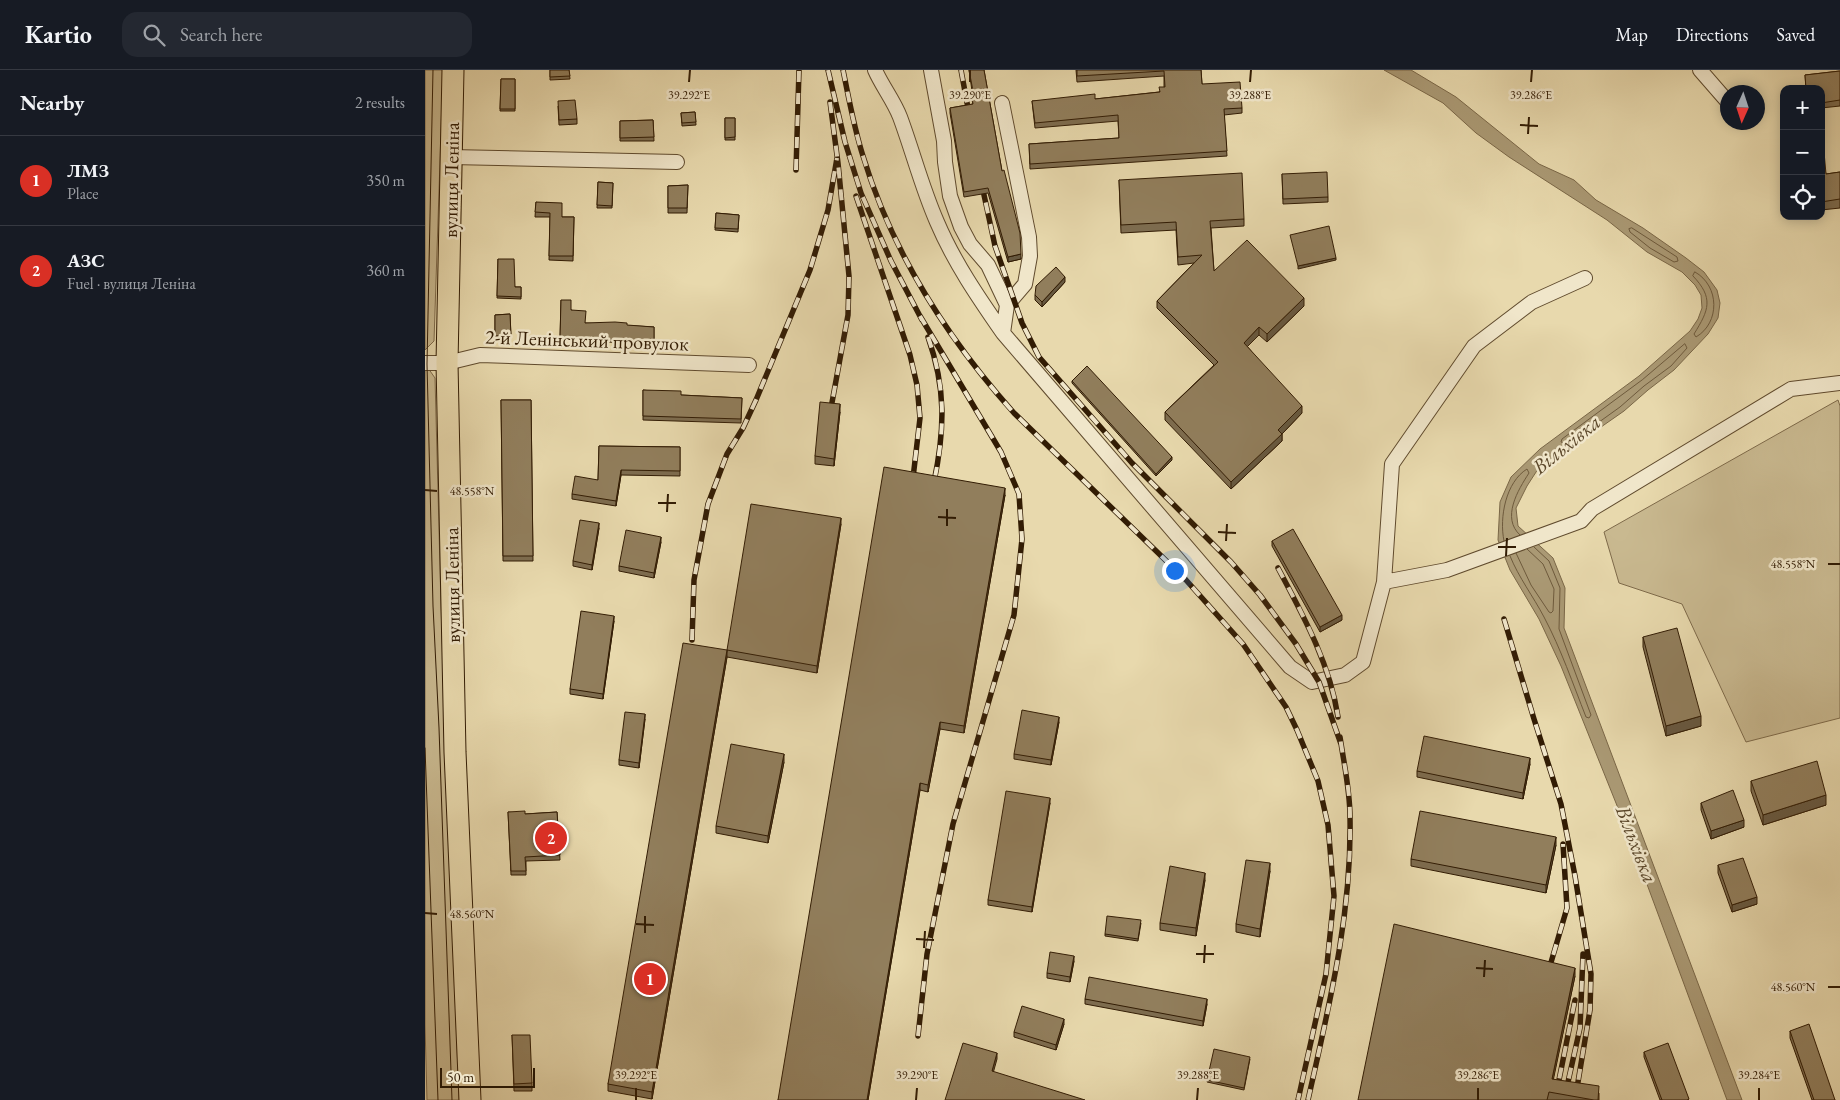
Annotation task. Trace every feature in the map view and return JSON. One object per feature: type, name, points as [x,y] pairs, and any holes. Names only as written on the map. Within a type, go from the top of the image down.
[{"type":"main road","name":"вулиця Леніна","points":[[453,70],[447,363],[455,752],[470,1100]]},
{"type":"street","points":[[875,70],[899,116],[916,169],[937,222],[968,284],[1003,333],[1055,396],[1291,666],[1312,682],[1345,675],[1363,662],[1384,582],[1392,464],[1474,346],[1532,302],[1585,278]]},
{"type":"street","points":[[931,70],[944,141],[950,196],[961,227],[970,244],[988,265],[1007,305]]},
{"type":"street","points":[[1700,70],[1720,93]]},
{"type":"street","points":[[1002,103],[1029,237],[1031,256],[1025,284],[1007,305],[1003,333]]},
{"type":"street","points":[[451,157],[677,162]]},
{"type":"street","name":"2-й Ленінський провулок","points":[[425,364],[447,363],[480,355],[749,365]]},
{"type":"street","points":[[1384,582],[1447,570],[1581,522],[1592,509],[1791,388],[1840,383]]},
{"type":"shaded area","points":[[425,70],[443,70],[434,341],[425,350]]},
{"type":"shaded area","points":[[425,367],[428,368],[435,378],[441,606],[459,1100],[427,1100],[425,1025]]},
{"type":"shaded area","points":[[1838,400],[1840,406],[1840,718],[1746,742],[1682,604],[1619,583],[1604,532]]},
{"type":"water","name":"Вільхівка","points":[[1384,70],[1411,70],[1456,97],[1539,164],[1574,180],[1596,200],[1643,228],[1686,258],[1704,272],[1717,290],[1720,303],[1718,318],[1708,334],[1674,370],[1624,411],[1591,434],[1562,450],[1538,469],[1516,508],[1518,526],[1553,558],[1565,588],[1564,628],[1742,1100],[1727,1100],[1628,833],[1561,666],[1539,619],[1510,570],[1498,540],[1500,502],[1511,477],[1540,449],[1639,376],[1690,331],[1698,319],[1702,308],[1701,295],[1695,285],[1682,272],[1647,252],[1607,220],[1509,157],[1476,133],[1443,103]]},
{"type":"building","points":[[550,70],[569,70],[570,76],[550,77]]},
{"type":"building","points":[[969,70],[984,70],[1002,171],[1004,170],[1020,233],[1021,254],[1008,257],[988,188],[964,192],[950,108],[973,104],[971,92],[973,91]]},
{"type":"building","points":[[1077,70],[1201,70],[1202,84],[1240,82],[1242,108],[1224,109],[1227,151],[1030,164],[1029,144],[1119,138],[1118,115],[1035,123],[1032,101],[1095,94],[1095,99],[1160,92],[1159,87],[1165,87],[1164,71],[1077,76]]},
{"type":"building","points":[[1840,71],[1840,100],[1825,102],[1825,85],[1806,85],[1805,75]]},
{"type":"building","points":[[501,79],[515,79],[515,109],[500,109]]},
{"type":"building","points":[[575,100],[577,119],[559,120],[558,101]]},
{"type":"building","points":[[695,112],[696,122],[682,123],[681,113]]},
{"type":"building","points":[[725,118],[735,118],[735,137],[725,138]]},
{"type":"building","points":[[653,120],[654,137],[620,138],[620,121]]},
{"type":"building","points":[[1825,163],[1826,174],[1840,172],[1840,199],[1825,201]]},
{"type":"building","points":[[1327,172],[1328,197],[1283,199],[1282,174]]},
{"type":"building","points":[[1242,173],[1244,219],[1210,221],[1214,271],[1247,240],[1304,298],[1267,334],[1259,327],[1244,343],[1302,406],[1278,430],[1282,434],[1231,482],[1165,412],[1218,362],[1157,301],[1202,255],[1178,257],[1176,222],[1121,225],[1119,180]]},
{"type":"building","points":[[598,182],[613,183],[612,206],[597,205]]},
{"type":"building","points":[[688,185],[687,208],[668,208],[668,186]]},
{"type":"building","points":[[536,202],[562,203],[562,217],[574,217],[573,256],[549,256],[550,213],[535,212]]},
{"type":"building","points":[[716,213],[739,215],[738,229],[715,228]]},
{"type":"building","points":[[1329,226],[1336,258],[1298,266],[1290,235]]},
{"type":"building","points":[[498,259],[514,259],[515,287],[521,287],[521,297],[497,296]]},
{"type":"building","points":[[1056,267],[1065,277],[1042,302],[1035,295],[1036,286]]},
{"type":"building","points":[[561,300],[571,300],[571,310],[586,311],[585,323],[615,322],[654,327],[654,341],[560,337]]},
{"type":"building","points":[[510,314],[511,335],[495,336],[495,315]]},
{"type":"building","points":[[1087,366],[1172,457],[1156,474],[1072,381]]},
{"type":"building","points":[[643,390],[681,391],[681,395],[742,398],[741,419],[643,416]]},
{"type":"building","points":[[501,400],[531,400],[533,556],[503,556]]},
{"type":"building","points":[[820,402],[840,404],[834,459],[815,456]]},
{"type":"building","points":[[599,446],[680,447],[680,471],[621,470],[616,501],[572,494],[575,476],[598,480]]},
{"type":"building","points":[[884,467],[1005,488],[964,726],[940,722],[928,785],[920,783],[867,1100],[778,1100]]},
{"type":"building","points":[[751,504],[841,518],[817,666],[727,650]]},
{"type":"building","points":[[580,520],[599,523],[592,565],[573,561]]},
{"type":"building","points":[[1293,529],[1342,615],[1320,627],[1272,541]]},
{"type":"building","points":[[626,530],[661,537],[654,573],[619,566]]},
{"type":"building","points":[[581,611],[614,616],[603,694],[570,689]]},
{"type":"building","points":[[1677,628],[1701,716],[1666,726],[1643,637]]},
{"type":"building","points":[[683,643],[727,650],[652,1092],[608,1084]]},
{"type":"building","points":[[1022,710],[1059,717],[1051,760],[1014,754]]},
{"type":"building","points":[[625,712],[645,714],[639,763],[619,760]]},
{"type":"building","points":[[1424,736],[1530,758],[1523,793],[1417,771]]},
{"type":"building","points":[[731,744],[784,754],[768,836],[716,826]]},
{"type":"building","points":[[1817,761],[1826,795],[1763,815],[1751,781]]},
{"type":"building","points":[[1733,790],[1744,820],[1711,831],[1701,803]]},
{"type":"building","points":[[1006,791],[1050,798],[1032,907],[988,900]]},
{"type":"building","points":[[525,811],[525,814],[557,812],[560,855],[525,857],[526,871],[511,871],[508,812]]},
{"type":"building","points":[[1420,811],[1556,837],[1546,885],[1411,859]]},
{"type":"building","points":[[1743,858],[1757,897],[1732,905],[1718,865]]},
{"type":"building","points":[[1246,860],[1270,863],[1260,929],[1236,924]]},
{"type":"building","points":[[1170,866],[1205,873],[1196,928],[1160,923]]},
{"type":"building","points":[[1107,916],[1141,920],[1138,939],[1105,934]]},
{"type":"building","points":[[1394,924],[1575,968],[1552,1079],[1599,1086],[1598,1100],[1549,1092],[1547,1100],[1358,1100]]},
{"type":"building","points":[[1050,952],[1074,956],[1070,977],[1047,973]]},
{"type":"building","points":[[1089,977],[1207,999],[1203,1021],[1085,999]]},
{"type":"building","points":[[1022,1006],[1064,1019],[1056,1045],[1014,1032]]},
{"type":"building","points":[[1809,1024],[1835,1100],[1814,1100],[1790,1031]]},
{"type":"building","points":[[512,1035],[530,1035],[532,1083],[514,1084]]},
{"type":"building","points":[[963,1043],[997,1053],[992,1071],[1085,1100],[945,1100]]},
{"type":"building","points":[[1668,1043],[1689,1099],[1687,1100],[1662,1100],[1644,1052]]},
{"type":"building","points":[[1214,1049],[1250,1057],[1244,1088],[1207,1080]]},
{"type":"tram line","points":[[433,70],[427,364],[433,606],[452,1100]]},
{"type":"tram line","points":[[425,748],[438,1100]]},
{"type":"railway","points":[[796,170],[799,70]]},
{"type":"railway","points":[[828,70],[845,142],[861,193],[891,261],[922,320]]},
{"type":"railway","points":[[843,70],[857,135],[875,192],[906,260],[944,324],[966,355],[1014,413],[1186,580],[1243,644],[1286,707],[1297,730],[1318,781],[1328,825],[1334,896],[1326,974],[1298,1100]]},
{"type":"railway","points":[[961,70],[970,119]]},
{"type":"railway","points":[[830,102],[849,276],[848,315],[831,408]]},
{"type":"railway","points":[[692,640],[694,580],[708,504],[727,454],[743,428],[756,400],[810,270],[828,210],[837,158]]},
{"type":"railway","points":[[981,181],[995,246],[1022,323],[1039,357],[1132,463],[1231,562],[1260,595],[1296,644],[1319,682],[1341,744]]},
{"type":"railway","points":[[856,196],[910,355],[917,385],[920,418],[913,478]]},
{"type":"railway","points":[[918,1036],[927,954],[953,824],[1014,615],[1022,539],[1019,494],[1001,452],[920,316]]},
{"type":"railway","points":[[928,337],[938,374],[942,409],[938,463],[934,482]]},
{"type":"railway","points":[[1278,568],[1306,622],[1322,659],[1329,678],[1338,717]]},
{"type":"railway","points":[[1504,619],[1561,804],[1591,974],[1590,1010],[1575,1100]]},
{"type":"railway","points":[[1308,1100],[1338,960],[1347,889],[1350,853],[1350,807],[1340,737]]},
{"type":"railway","points":[[1547,976],[1567,908],[1563,844]]},
{"type":"railway","points":[[1564,1100],[1580,1028],[1583,954]]},
{"type":"railway","points":[[1555,1100],[1575,1000]]},
{"type":"place","name":"АЗС","points":[[551,838]]},
{"type":"place","name":"ЛМЗ","points":[[650,979]]}]
